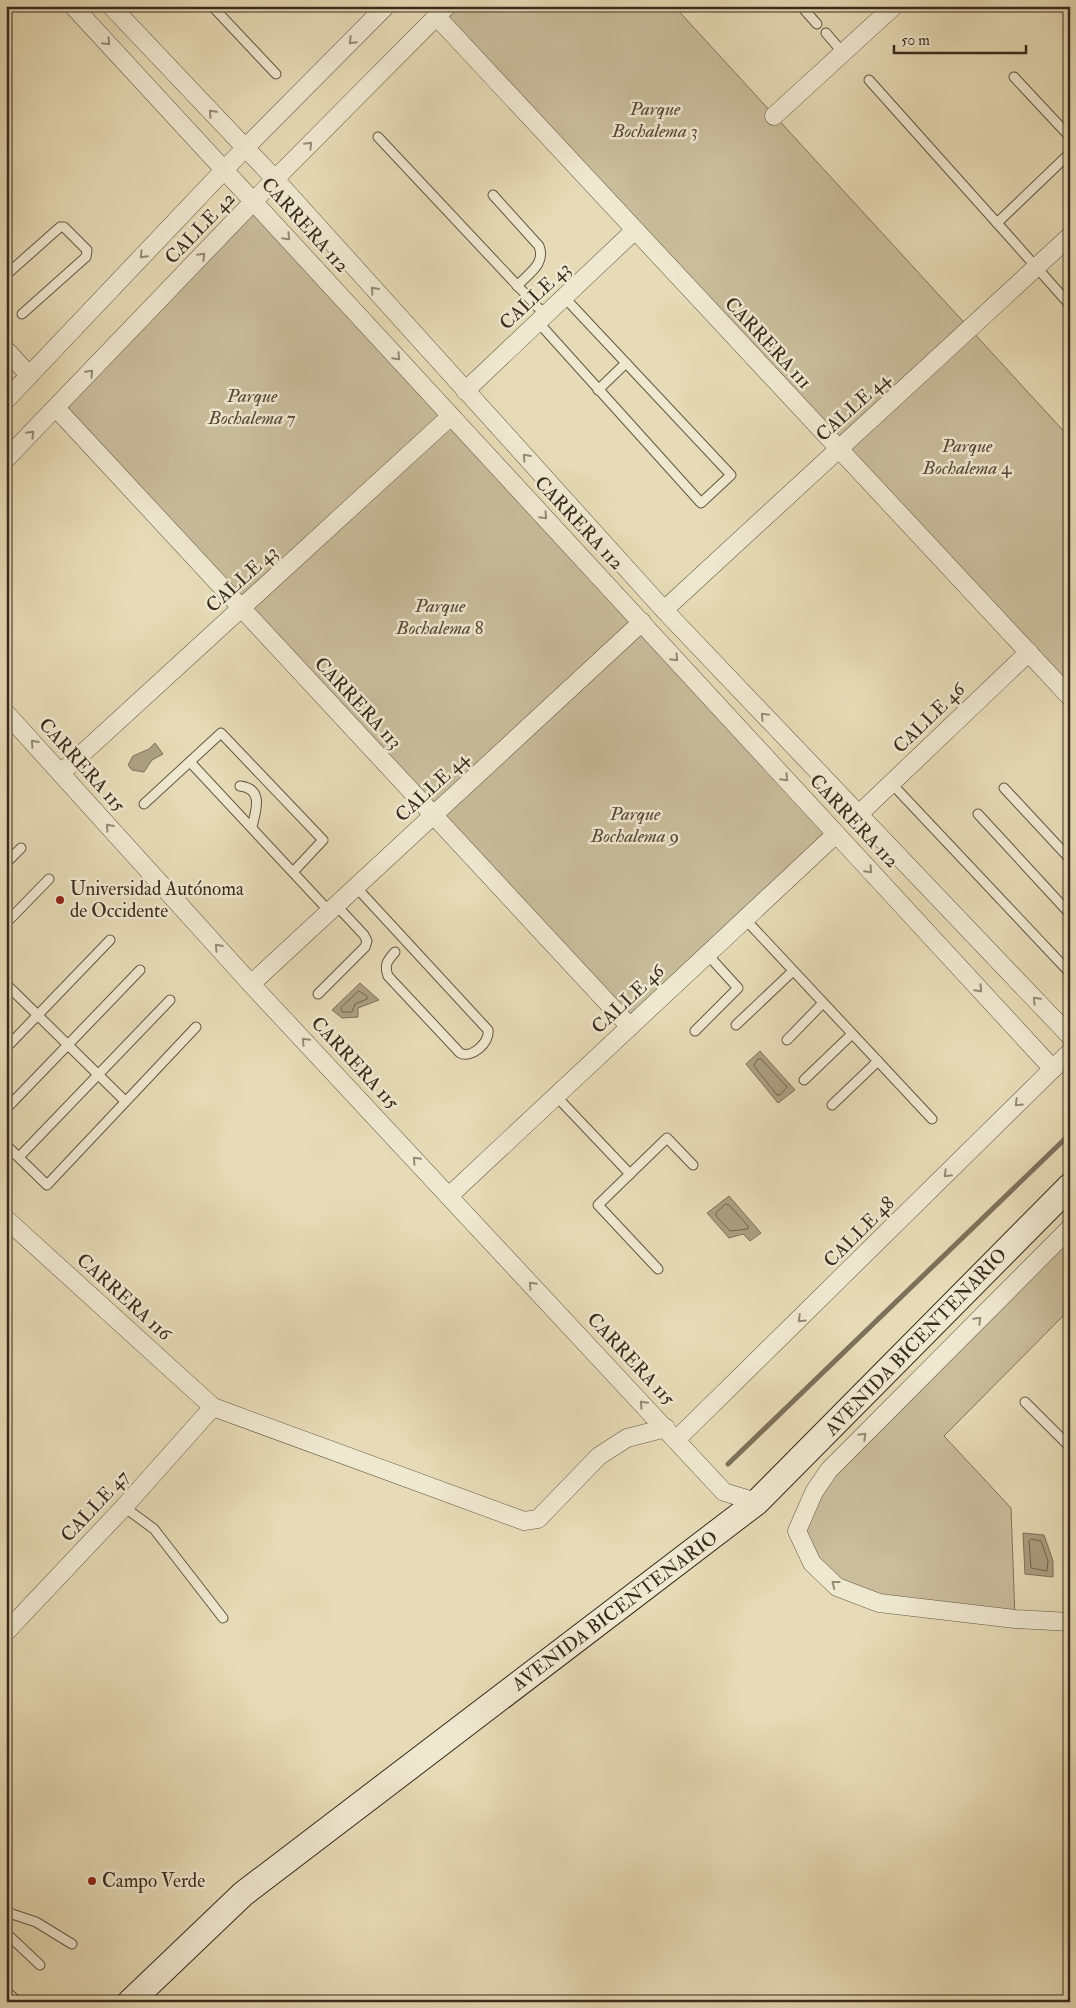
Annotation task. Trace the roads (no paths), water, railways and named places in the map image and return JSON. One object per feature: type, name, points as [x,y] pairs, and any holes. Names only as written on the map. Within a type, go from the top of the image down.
[{"type":"main road","name":"AVENIDA BICENTENARIO","points":[[130,2002],[243,1894],[756,1502],[1070,1186]]},
{"type":"street","name":"CARRERA 112","points":[[73,6],[1053,1069]]},
{"type":"street","name":"CARRERA 112","points":[[111,6],[275,179],[664,610],[1070,1036]]},
{"type":"street","name":"CALLE 42","points":[[6,400],[245,148],[386,6]]},
{"type":"street","points":[[774,116],[844,54],[894,6]]},
{"type":"street","name":"CALLE 42","points":[[6,460],[275,179],[442,12]]},
{"type":"street","name":"CARRERA 111","points":[[442,12],[634,231],[1070,697]]},
{"type":"street","name":"CALLE 43","points":[[465,391],[634,231]]},
{"type":"street","name":"CALLE 44","points":[[664,610],[1070,236]]},
{"type":"street","points":[[6,350],[29,375]]},
{"type":"street","name":"CARRERA 113","points":[[56,408],[630,1027]]},
{"type":"street","name":"CALLE 43","points":[[61,773],[451,416]]},
{"type":"street","name":"CALLE 44","points":[[251,984],[642,622]]},
{"type":"street","name":"CALLE 46","points":[[858,815],[1029,652]]},
{"type":"street","name":"CARRERA 115","points":[[6,712],[251,984],[724,1492],[756,1502]]},
{"type":"street","name":"CALLE 46","points":[[449,1196],[836,834]]},
{"type":"street","name":"CALLE 48","points":[[671,1433],[1070,1052]]},
{"type":"street","name":"CARRERA 116","points":[[6,1219],[212,1407]]},
{"type":"street","points":[[1070,1228],[828,1470],[814,1492],[798,1531],[812,1563],[837,1587],[879,1603],[1015,1619],[1070,1622]]},
{"type":"street","points":[[212,1407],[524,1521],[538,1520],[599,1456],[627,1438],[671,1433]]},
{"type":"street","name":"CALLE 47","points":[[6,1632],[124,1507],[212,1407]]},
{"type":"lane","points":[[212,6],[276,74]]},
{"type":"lane","points":[[804,7],[817,24]]},
{"type":"lane","points":[[826,33],[844,54]]},
{"type":"lane","points":[[1014,77],[1070,137]]},
{"type":"lane","points":[[869,80],[1070,305]]},
{"type":"lane","points":[[378,137],[517,286],[598,390],[701,503],[731,475],[564,297]]},
{"type":"lane","points":[[997,223],[1070,154]]},
{"type":"lane","points":[[493,195],[539,246],[542,255],[540,262],[517,286]]},
{"type":"lane","points":[[6,275],[60,228],[64,227],[87,250],[86,257],[22,314]]},
{"type":"lane","points":[[598,390],[626,363]]},
{"type":"lane","points":[[144,804],[222,732],[323,840],[294,871]]},
{"type":"lane","points":[[190,762],[294,871],[332,908],[364,935],[367,941],[365,947],[318,994]]},
{"type":"lane","points":[[891,783],[1070,974]]},
{"type":"lane","points":[[240,786],[252,790],[257,798],[258,805],[252,827]]},
{"type":"lane","points":[[1004,788],[1070,858]]},
{"type":"lane","points":[[978,814],[1070,914]]},
{"type":"lane","points":[[6,863],[21,848]]},
{"type":"lane","points":[[6,923],[49,879]]},
{"type":"lane","points":[[356,887],[488,1030],[487,1039],[471,1055],[466,1056],[460,1052],[388,976],[385,969],[387,961],[395,952]]},
{"type":"lane","points":[[745,919],[932,1119]]},
{"type":"lane","points":[[6,1048],[110,940]]},
{"type":"lane","points":[[695,1031],[738,988],[707,954]]},
{"type":"lane","points":[[6,1109],[140,970]]},
{"type":"lane","points":[[736,1025],[793,971]]},
{"type":"lane","points":[[7,985],[125,1101]]},
{"type":"lane","points":[[19,1157],[170,1000]]},
{"type":"lane","points":[[787,1040],[823,1003]]},
{"type":"lane","points":[[6,1145],[47,1185],[196,1027]]},
{"type":"lane","points":[[804,1080],[852,1034]]},
{"type":"lane","points":[[832,1105],[878,1061]]},
{"type":"lane","points":[[556,1096],[630,1174]]},
{"type":"lane","points":[[658,1270],[598,1205],[667,1138],[693,1165]]},
{"type":"lane","points":[[1025,1402],[1070,1446]]},
{"type":"lane","points":[[124,1507],[154,1528],[223,1618]]},
{"type":"lane","points":[[6,1912],[20,1915],[36,1922],[72,1944]]},
{"type":"lane","points":[[6,1933],[40,1965]]},
{"type":"lane","points":[[6,1991],[18,2002]]},
{"type":"water","points":[[155,743],[163,754],[152,760],[144,772],[132,770],[128,765],[133,756],[149,749]]},
{"type":"water","points":[[360,983],[379,1000],[358,1008],[358,1017],[342,1018],[332,1010]]},
{"type":"water","points":[[760,1051],[795,1090],[778,1103],[746,1064]]},
{"type":"water","points":[[729,1196],[761,1233],[750,1241],[743,1234],[729,1238],[707,1213]]},
{"type":"water","points":[[1023,1533],[1044,1535],[1053,1561],[1053,1577],[1025,1574]]},
{"type":"waterway","points":[[728,1464],[1070,1134]]},
{"type":"place","name":"Universidad Autónoma de Occidente","points":[[60,900]]},
{"type":"place","name":"Campo Verde","points":[[92,1881]]},
{"type":"park label","name":"Parque Bochalema 3","points":[[655,120]]},
{"type":"park label","name":"Parque Bochalema 7","points":[[252,407]]},
{"type":"park label","name":"Parque Bochalema 4","points":[[967,457]]},
{"type":"park label","name":"Parque Bochalema 8","points":[[440,617]]},
{"type":"park label","name":"Parque Bochalema 9","points":[[635,825]]}]
